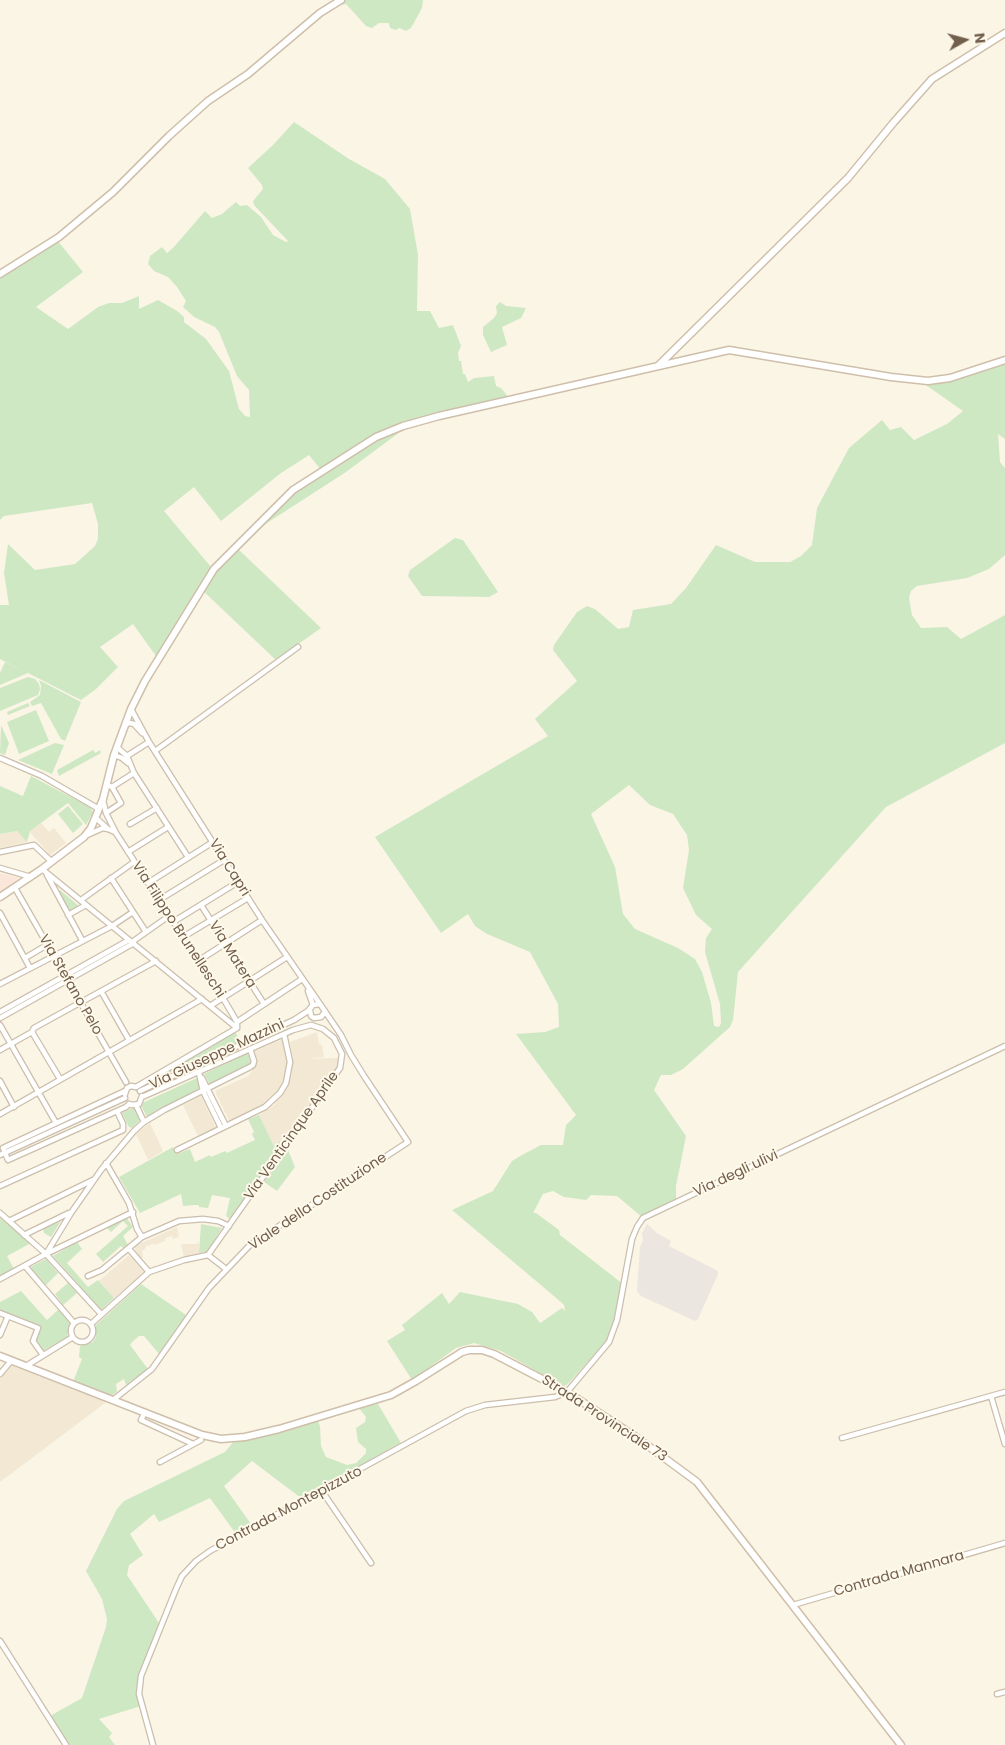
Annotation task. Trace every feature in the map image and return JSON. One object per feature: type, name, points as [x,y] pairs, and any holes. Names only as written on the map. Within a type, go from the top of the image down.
[{"type":"main road","points":[[0,274],[59,237],[113,192],[169,136],[208,101],[248,74],[320,13],[341,0]]},
{"type":"main road","points":[[658,366],[848,178],[894,122],[932,80],[1005,33]]},
{"type":"main road","points":[[0,897],[31,876],[44,871],[51,862],[84,837],[100,814],[103,799],[109,786],[114,755],[131,709],[145,681],[214,569],[293,490],[364,444],[403,426],[439,416],[729,350],[891,377],[928,381],[950,378],[1005,360]]},
{"type":"main road","name":"Strada Provinciale 73","points":[[0,1356],[212,1438],[230,1439],[279,1429],[391,1395],[455,1355],[469,1350],[482,1350],[494,1354],[567,1392],[636,1437],[697,1482],[901,1745]]},
{"type":"street","points":[[155,751],[298,647]]},
{"type":"street","name":"Via Capri","points":[[131,709],[148,740],[262,920],[336,1027],[351,1055],[408,1142]]},
{"type":"street","name":"Via Capri","points":[[125,724],[130,722],[134,724],[148,740]]},
{"type":"street","points":[[127,756],[148,740]]},
{"type":"street","points":[[117,747],[127,756],[134,773],[188,857]]},
{"type":"street","points":[[114,755],[122,758],[129,764]]},
{"type":"street","points":[[0,758],[8,758],[42,776],[110,822]]},
{"type":"street","points":[[100,814],[121,803],[109,786],[134,773]]},
{"type":"street","points":[[130,824],[156,808]]},
{"type":"street","points":[[100,814],[108,829]]},
{"type":"street","name":"Via Filippo Brunelleschi","points":[[100,814],[110,822],[237,1022]]},
{"type":"street","points":[[128,852],[168,827]]},
{"type":"street","points":[[84,837],[98,830],[108,829],[116,833]]},
{"type":"street","points":[[148,883],[213,842]]},
{"type":"street","points":[[0,852],[34,845],[51,862]]},
{"type":"street","points":[[159,900],[224,860]]},
{"type":"street","points":[[80,900],[134,862]]},
{"type":"street","points":[[0,868],[31,876]]},
{"type":"street","points":[[44,871],[237,1028]]},
{"type":"street","points":[[44,871],[82,940]]},
{"type":"street","points":[[111,878],[146,932]]},
{"type":"street","points":[[173,922],[238,882]]},
{"type":"street","name":"Via Stefano Pelo","points":[[15,888],[130,1088]]},
{"type":"street","points":[[183,936],[248,898]]},
{"type":"street","points":[[68,915],[86,905]]},
{"type":"street","name":"Via Matera","points":[[201,905],[264,1004]]},
{"type":"street","points":[[1,982],[112,926],[133,912]]},
{"type":"street","points":[[0,913],[1,919],[30,968]]},
{"type":"street","points":[[0,1012],[132,942],[169,916]]},
{"type":"street","points":[[198,961],[262,920]]},
{"type":"street","points":[[25,958],[47,945]]},
{"type":"street","points":[[210,1006],[287,957]]},
{"type":"street","points":[[0,1050],[32,1032],[34,1028],[156,961]]},
{"type":"street","points":[[0,1018],[66,978]]},
{"type":"street","name":"Via Capri","points":[[303,981],[312,1001],[310,1012],[316,1018]]},
{"type":"street","points":[[237,1028],[237,1022],[303,981]]},
{"type":"street","points":[[101,991],[130,1040]]},
{"type":"street","points":[[0,1114],[202,1000]]},
{"type":"street","points":[[312,1007],[320,1004]]},
{"type":"street","name":"Via Giuseppe Mazzini","points":[[140,1091],[294,1020],[308,1012],[312,1007]]},
{"type":"street","points":[[316,1018],[324,1015],[325,1012]]},
{"type":"street","name":"Via Giuseppe Mazzini","points":[[294,1020],[306,1017],[316,1018]]},
{"type":"street","points":[[316,1018],[336,1027]]},
{"type":"street","points":[[0,1025],[56,1122]]},
{"type":"street","name":"Via Venticinque Aprile","points":[[142,1097],[284,1034],[311,1025],[322,1029],[334,1038],[342,1054],[340,1068],[208,1255]]},
{"type":"street","points":[[2,1154],[3,1148],[130,1088],[237,1028]]},
{"type":"street","points":[[32,1032],[60,1079]]},
{"type":"street","points":[[177,1150],[265,1107],[280,1093],[286,1083],[290,1062],[284,1034]]},
{"type":"street","name":"Via degli ulivi","points":[[567,1392],[609,1342],[617,1320],[632,1240],[643,1218],[1005,1046]]},
{"type":"street","points":[[46,1254],[71,1213],[121,1145],[144,1122],[254,1065],[250,1049]]},
{"type":"street","points":[[199,1073],[224,1127]]},
{"type":"street","points":[[0,1081],[14,1106]]},
{"type":"street","points":[[130,1088],[140,1091],[142,1097],[136,1105]]},
{"type":"street","points":[[2,1154],[126,1098],[130,1088]]},
{"type":"street","points":[[126,1098],[129,1104]]},
{"type":"street","points":[[2,1154],[8,1160],[129,1104],[136,1105]]},
{"type":"street","points":[[136,1105],[144,1122]]},
{"type":"street","points":[[0,1186],[123,1130],[123,1124],[117,1111]]},
{"type":"street","name":"Viale della Costituzione","points":[[112,1400],[152,1369],[209,1288],[226,1269],[260,1238],[408,1142]]},
{"type":"street","points":[[106,1163],[129,1202],[137,1229],[142,1237]]},
{"type":"street","points":[[9,1221],[94,1180]]},
{"type":"street","points":[[0,1279],[132,1212]]},
{"type":"street","points":[[0,1213],[46,1254],[101,1314]]},
{"type":"street","points":[[24,1235],[71,1213]]},
{"type":"street","points":[[88,1276],[102,1270],[142,1237],[172,1224],[190,1219],[218,1221],[229,1226]]},
{"type":"street","points":[[129,1249],[149,1272]]},
{"type":"street","points":[[91,1324],[149,1272],[184,1260],[208,1255],[226,1269]]},
{"type":"street","points":[[25,1266],[74,1323]]},
{"type":"street","points":[[0,1313],[38,1328],[34,1341],[43,1355]]},
{"type":"street","points":[[0,1336],[8,1316]]},
{"type":"street","points":[[87,1320],[91,1324],[93,1332],[90,1339],[80,1342],[73,1337],[71,1330],[74,1323],[87,1320]]},
{"type":"street","points":[[26,1366],[73,1337]]},
{"type":"street","points":[[0,1374],[11,1361]]},
{"type":"street","name":"Contrada Montepizzuto","points":[[153,1745],[139,1694],[141,1676],[182,1576],[196,1561],[210,1551],[466,1411],[485,1405],[555,1397],[567,1392]]},
{"type":"street","points":[[842,1438],[1005,1392]]},
{"type":"street","points":[[991,1396],[1005,1444]]},
{"type":"street","points":[[145,1412],[141,1420],[193,1444]]},
{"type":"street","points":[[160,1462],[201,1440]]},
{"type":"street","points":[[322,1491],[371,1563]]},
{"type":"street","name":"Contrada Mannara","points":[[792,1605],[1005,1543]]},
{"type":"street","points":[[0,1641],[66,1745]]},
{"type":"street","points":[[997,1694],[1005,1692]]},
{"type":"shaded area","points":[[41,823],[49,832],[54,828],[66,843],[50,855],[29,831]]},
{"type":"shaded area","points":[[17,831],[27,842],[0,848],[0,834]]},
{"type":"shaded area","points":[[0,873],[19,878],[0,892]]},
{"type":"shaded area","points":[[317,1032],[324,1057],[306,1059],[338,1058],[338,1066],[295,1128],[274,1146],[259,1115],[274,1105],[291,1077],[293,1059],[290,1042]]},
{"type":"shaded area","points":[[283,1039],[288,1058],[288,1069],[279,1090],[272,1099],[263,1105],[229,1121],[215,1091],[248,1076],[257,1062],[253,1052]]},
{"type":"shaded area","points":[[201,1096],[216,1128],[198,1136],[183,1105]]},
{"type":"shaded area","points":[[150,1123],[163,1151],[148,1160],[136,1134]]},
{"type":"shaded area","points":[[647,1224],[657,1233],[671,1241],[669,1246],[718,1271],[698,1319],[695,1321],[641,1296],[637,1291],[640,1247],[643,1240],[642,1233]]},
{"type":"shaded area","points":[[177,1227],[179,1237],[173,1239],[172,1236],[154,1245],[153,1243],[149,1246],[147,1245],[142,1251],[143,1257],[141,1258],[135,1250],[135,1246]]},
{"type":"shaded area","points":[[199,1243],[199,1253],[184,1257],[181,1244]]},
{"type":"shaded area","points":[[129,1255],[145,1272],[114,1298],[99,1281]]},
{"type":"shaded area","points":[[12,1365],[109,1400],[0,1482],[0,1379]]},
{"type":"green space","points":[[340,0],[423,0],[422,8],[411,28],[406,31],[399,28],[396,30],[390,28],[389,23],[379,23],[372,28],[366,26],[346,4],[334,6]]},
{"type":"green space","points":[[294,122],[349,159],[385,179],[410,209],[418,255],[417,311],[430,311],[439,328],[453,325],[461,346],[458,353],[459,361],[461,361],[463,374],[465,374],[468,382],[474,378],[494,376],[496,386],[501,388],[509,398],[434,414],[395,427],[321,470],[309,455],[281,473],[221,521],[194,487],[164,511],[211,567],[156,656],[133,624],[100,647],[118,667],[96,689],[81,700],[28,673],[0,685],[0,673],[5,662],[27,673],[0,659],[0,605],[9,605],[4,573],[8,544],[35,570],[75,564],[95,546],[98,539],[98,524],[92,503],[4,516],[0,520],[0,276],[57,240],[83,272],[36,307],[68,329],[98,307],[109,303],[122,303],[139,296],[139,309],[158,300],[177,311],[184,317],[184,322],[206,339],[229,371],[239,409],[245,416],[250,417],[249,390],[237,376],[219,332],[215,327],[194,317],[183,307],[186,301],[177,287],[168,277],[154,271],[148,264],[150,256],[162,247],[167,253],[173,248],[205,211],[212,218],[222,214],[236,202],[240,206],[247,205],[261,217],[273,235],[286,242],[288,241],[254,205],[253,201],[263,189],[262,185],[248,168]]},
{"type":"green space","points":[[500,302],[506,306],[526,308],[521,318],[502,327],[507,345],[491,352],[483,335],[483,327],[494,318],[497,313],[496,306]]},
{"type":"green space","points":[[1005,362],[1005,439],[998,434],[1000,462],[1005,468],[1005,555],[989,569],[967,578],[917,586],[911,591],[909,598],[912,615],[921,628],[947,627],[961,639],[1005,615],[1005,743],[886,807],[738,972],[733,1020],[730,1027],[683,1069],[671,1075],[661,1075],[654,1090],[686,1136],[676,1186],[676,1200],[643,1218],[617,1196],[591,1195],[586,1200],[564,1197],[553,1191],[543,1194],[533,1213],[536,1213],[559,1230],[560,1235],[623,1284],[616,1318],[608,1339],[567,1385],[561,1385],[501,1351],[474,1343],[456,1348],[412,1380],[387,1341],[405,1330],[402,1325],[442,1293],[449,1304],[460,1292],[518,1304],[532,1312],[540,1323],[562,1308],[565,1311],[564,1305],[452,1210],[493,1191],[512,1161],[522,1155],[541,1145],[563,1145],[566,1125],[576,1115],[516,1034],[545,1032],[559,1027],[558,1004],[530,952],[487,934],[475,926],[468,914],[441,933],[375,837],[548,736],[535,719],[577,681],[553,650],[554,645],[577,612],[587,606],[595,609],[618,629],[629,627],[633,610],[671,604],[686,588],[716,545],[755,562],[790,562],[801,556],[812,545],[817,508],[849,448],[882,420],[890,430],[901,427],[914,440],[947,424],[963,411],[923,383]],"holes":[[[629,785],[650,805],[673,814],[687,835],[689,850],[683,888],[696,915],[712,929],[706,938],[705,952],[720,1004],[721,1023],[719,1027],[714,1026],[711,1003],[702,972],[695,959],[678,948],[635,929],[623,914],[615,867],[591,814]]]},
{"type":"green space","points":[[400,427],[404,429],[346,472],[267,523],[237,548],[321,628],[290,650],[290,653],[278,662],[201,589],[226,554],[262,517],[362,446]]},
{"type":"green space","points":[[455,538],[463,540],[498,592],[489,597],[422,596],[408,576],[410,570]]},
{"type":"green space","points":[[28,677],[35,679],[39,684],[38,695],[0,711],[0,688]]},
{"type":"green space","points":[[39,680],[81,702],[65,741],[61,739],[41,703],[32,706],[30,702],[40,695],[41,686]]},
{"type":"green space","points":[[28,703],[30,706],[8,715],[7,712]]},
{"type":"green space","points":[[36,710],[49,741],[19,754],[7,722]]},
{"type":"green space","points":[[1,725],[9,743],[5,755],[0,753]]},
{"type":"green space","points":[[55,743],[64,745],[52,774],[18,760]]},
{"type":"green space","points":[[93,750],[95,753],[100,750],[101,753],[59,776],[57,770]]},
{"type":"green space","points":[[31,776],[90,807],[93,812],[86,825],[68,803],[30,831],[27,842],[17,831],[0,834],[0,786],[23,796]]},
{"type":"green space","points":[[68,806],[83,824],[73,833],[58,814]]},
{"type":"green space","points":[[60,890],[79,906],[69,912],[58,891]]},
{"type":"green space","points":[[235,1031],[240,1041],[160,1077],[159,1075]]},
{"type":"green space","points":[[248,1053],[251,1063],[210,1085],[204,1074]]},
{"type":"green space","points":[[197,1078],[200,1088],[147,1117],[140,1104]]},
{"type":"green space","points":[[134,1107],[140,1120],[132,1128],[129,1127],[122,1113]]},
{"type":"green space","points":[[259,1115],[274,1146],[290,1133],[290,1135],[230,1219],[226,1216],[230,1198],[212,1195],[208,1208],[199,1207],[199,1205],[183,1206],[181,1194],[140,1213],[119,1177],[173,1147],[177,1154],[190,1149],[195,1162],[210,1155],[211,1157],[225,1151],[227,1153],[255,1140],[252,1134],[254,1132],[248,1119]]},
{"type":"green space","points":[[288,1150],[295,1167],[277,1191],[264,1182]]},
{"type":"green space","points":[[126,1217],[133,1227],[123,1236],[128,1245],[124,1249],[121,1246],[103,1262],[96,1254],[128,1226],[123,1221],[111,1232],[106,1227]]},
{"type":"green space","points":[[0,1218],[31,1243],[7,1256],[14,1269],[0,1277]]},
{"type":"green space","points":[[61,1221],[51,1237],[44,1233],[43,1229]]},
{"type":"green space","points":[[201,1224],[222,1228],[207,1252],[199,1253]]},
{"type":"green space","points":[[77,1242],[82,1249],[67,1263],[88,1287],[98,1280],[114,1298],[101,1310],[53,1256]]},
{"type":"green space","points":[[46,1259],[58,1273],[46,1285],[30,1267]]},
{"type":"green space","points":[[68,1283],[77,1293],[63,1305],[55,1294]]},
{"type":"green space","points":[[141,1284],[186,1315],[160,1355],[144,1336],[139,1336],[130,1345],[148,1369],[126,1385],[124,1379],[116,1384],[117,1392],[111,1396],[73,1382],[82,1359],[79,1357],[80,1346],[93,1342],[96,1337],[96,1325]]},
{"type":"green space","points":[[21,1291],[47,1320],[59,1309],[70,1322],[67,1337],[43,1351],[36,1339],[40,1326],[0,1310],[0,1302]]},
{"type":"green space","points":[[378,1404],[401,1443],[301,1498],[252,1461],[224,1486],[251,1524],[269,1516],[236,1534],[210,1498],[159,1522],[154,1514],[130,1534],[143,1555],[129,1565],[127,1575],[159,1623],[138,1678],[141,1706],[99,1719],[112,1733],[109,1737],[115,1745],[70,1745],[50,1716],[82,1698],[107,1619],[102,1599],[86,1571],[117,1509],[124,1501],[225,1452],[235,1440],[317,1419],[320,1426],[321,1446],[326,1457],[347,1465],[356,1463],[366,1453],[366,1449],[358,1442],[356,1428],[365,1422],[366,1417],[358,1407]]}]
